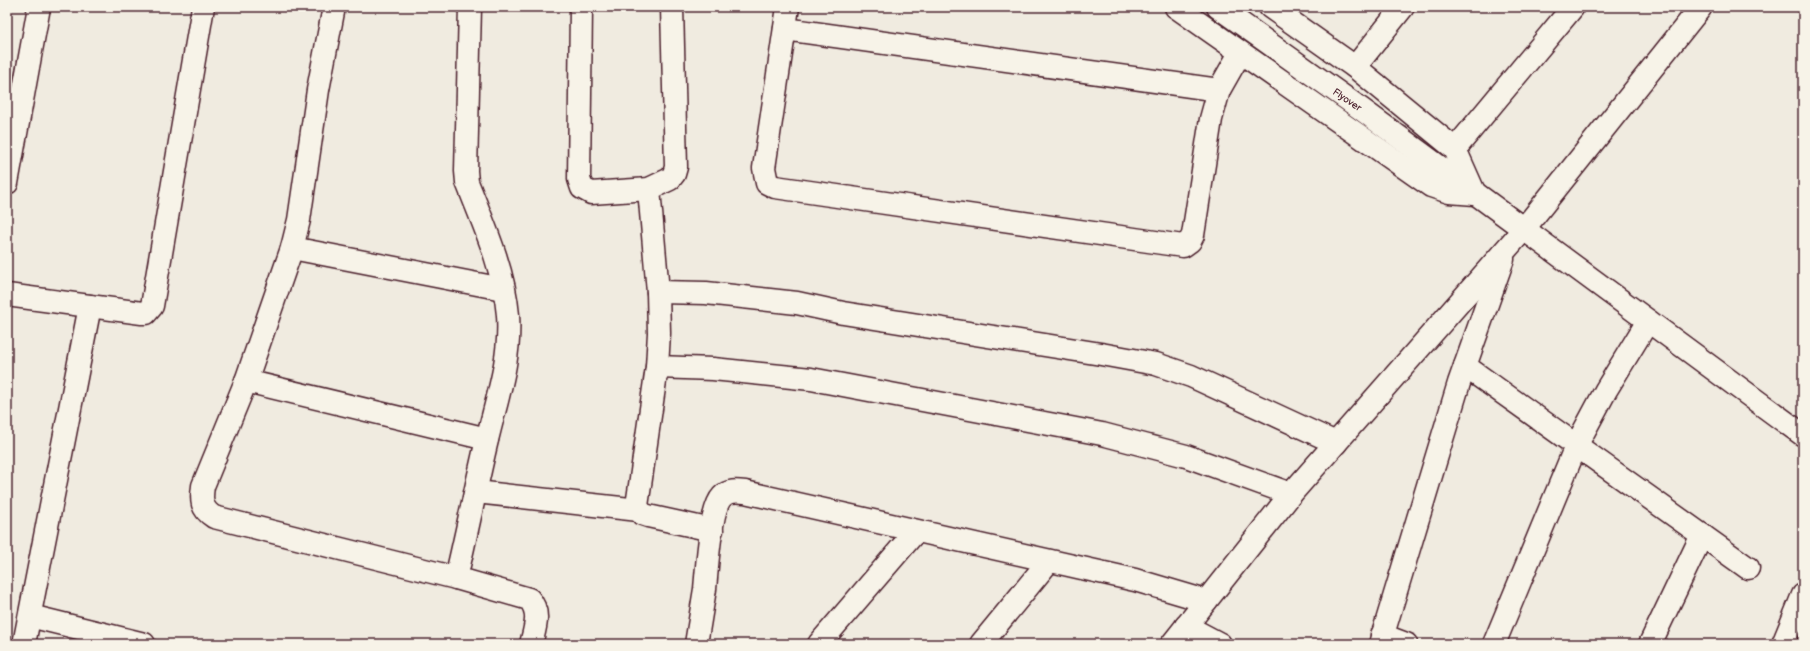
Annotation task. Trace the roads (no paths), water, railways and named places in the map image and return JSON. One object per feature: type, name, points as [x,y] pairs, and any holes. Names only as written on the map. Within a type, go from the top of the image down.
[{"type":"street","points":[[7,182],[39,7]]},
{"type":"street","points":[[7,295],[142,313],[146,313],[152,306],[203,7]]},
{"type":"street","points":[[334,7],[318,90],[299,220],[292,248],[246,381],[203,486],[201,499],[203,508],[207,513],[214,517],[456,578],[528,599],[534,605],[537,616],[531,644]]},
{"type":"street","points":[[456,578],[487,439],[499,398],[507,355],[508,315],[494,250],[468,182],[466,172],[470,7]]},
{"type":"street","points":[[581,7],[580,184],[585,191],[592,193],[649,189],[670,179],[674,174],[676,167],[672,7]]},
{"type":"street","points":[[788,7],[764,168],[766,180],[770,185],[1175,244],[1186,245],[1193,235],[1211,119],[1219,90],[1240,53]]},
{"type":"street","points":[[1176,7],[1431,186],[1449,192],[1475,194],[1455,149],[1355,67],[1270,7]]},
{"type":"street","name":"Flyover","points":[[1218,7],[1433,163],[1803,436]]},
{"type":"street","points":[[1355,67],[1403,7]]},
{"type":"street","points":[[1455,149],[1573,7]]},
{"type":"street","points":[[1172,644],[1291,494],[1523,230],[1701,7]]},
{"type":"street","points":[[785,29],[1219,90]]},
{"type":"street","points":[[639,510],[637,500],[657,367],[659,333],[658,292],[649,189]]},
{"type":"street","points":[[292,248],[503,289]]},
{"type":"street","points":[[1406,644],[1381,640],[1465,366],[1507,248]]},
{"type":"street","points":[[658,292],[706,293],[797,303],[843,313],[1156,364],[1191,376],[1336,443]]},
{"type":"street","points":[[24,644],[90,306]]},
{"type":"street","points":[[1494,644],[1576,446],[1606,390],[1648,321]]},
{"type":"street","points":[[1465,366],[1748,568]]},
{"type":"street","points":[[657,367],[729,370],[811,378],[1011,415],[1102,434],[1186,456],[1291,494]]},
{"type":"street","points":[[246,381],[487,439]]},
{"type":"street","points":[[696,644],[716,508],[721,497],[728,492],[735,491],[1135,580],[1206,601]]},
{"type":"street","points":[[476,492],[639,510],[648,516],[712,530]]},
{"type":"street","points":[[819,644],[916,531]]},
{"type":"street","points":[[1650,644],[1702,535]]},
{"type":"street","points":[[981,644],[1049,562]]},
{"type":"street","points":[[1783,644],[1803,595]]},
{"type":"street","points":[[30,616],[144,644]]},
{"type":"street","points":[[1186,626],[1220,644]]}]
